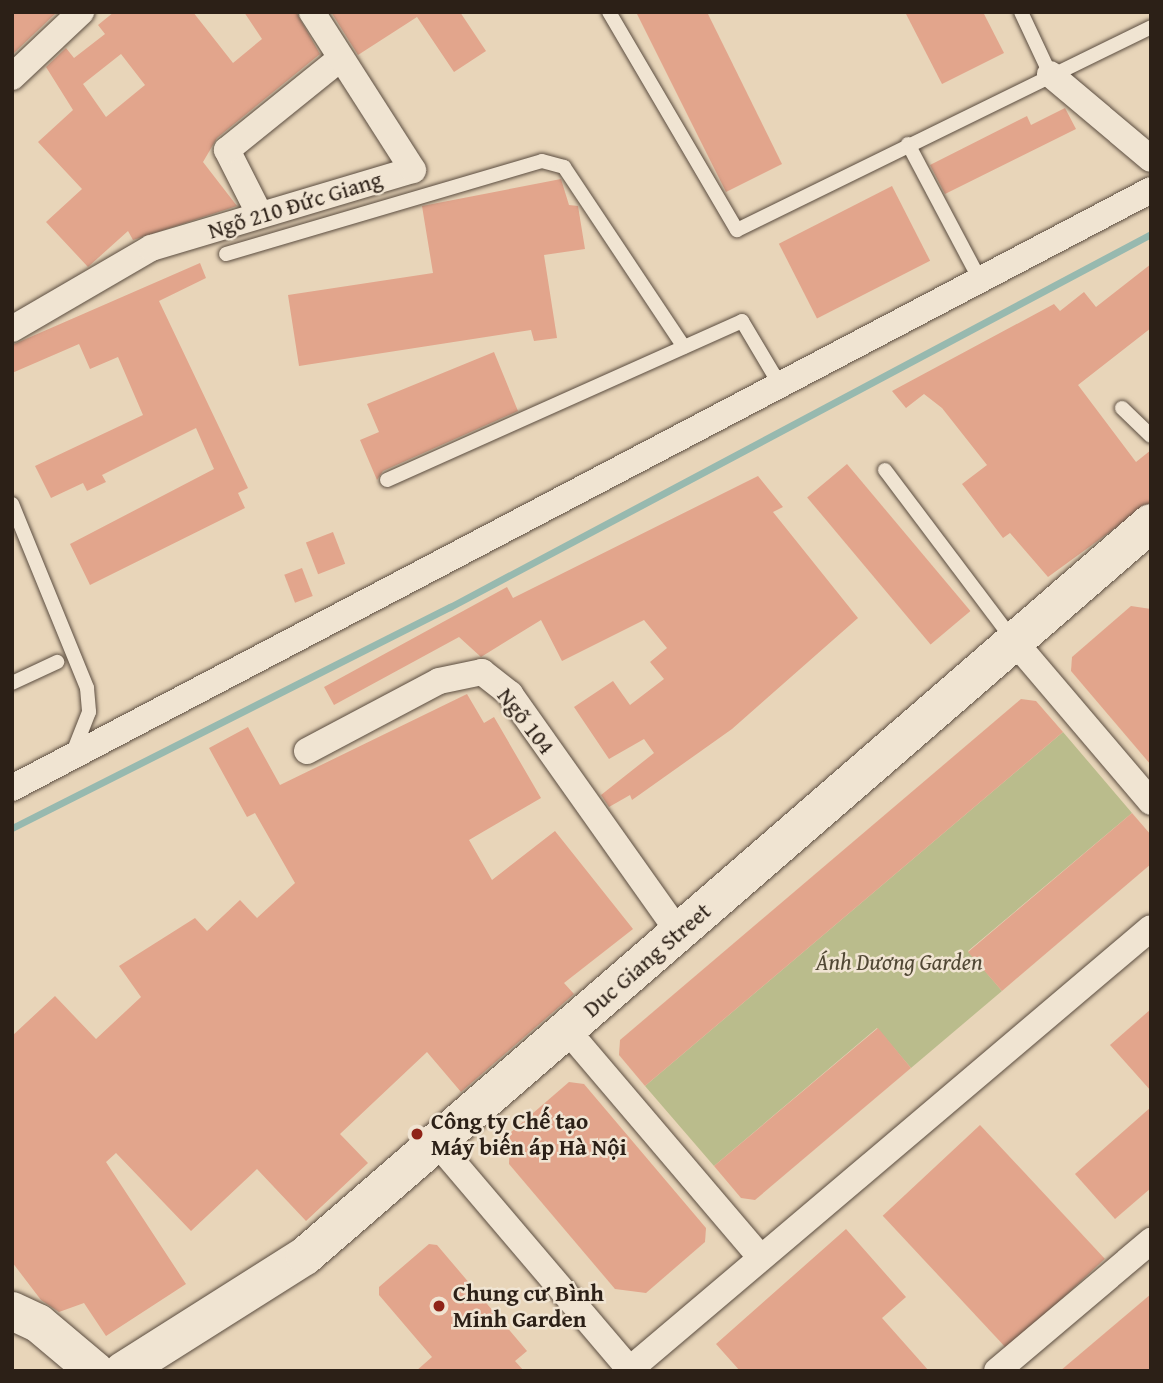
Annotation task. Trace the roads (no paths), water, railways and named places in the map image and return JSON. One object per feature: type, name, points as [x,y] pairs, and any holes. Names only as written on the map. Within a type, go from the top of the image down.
[{"type":"street","points":[[12,77],[81,12]]},
{"type":"street","name":"Ngõ 210 Đức Giang","points":[[12,329],[151,248],[413,170],[312,12]]},
{"type":"street","points":[[260,215],[227,150],[341,58]]},
{"type":"street","points":[[1050,74],[1151,159]]},
{"type":"street","points":[[12,788],[61,766],[1151,190]]},
{"type":"street","name":"Duc Giang Street","points":[[123,1371],[305,1256],[1014,641],[1148,532]]},
{"type":"street","points":[[1014,641],[1151,802]]},
{"type":"street","name":"Ngõ 104","points":[[307,751],[439,681],[482,673],[510,694],[679,933]]},
{"type":"street","points":[[437,1143],[629,1370],[1151,928]]},
{"type":"street","points":[[567,1030],[761,1258]]},
{"type":"street","points":[[997,1371],[1151,1241]]},
{"type":"street","points":[[12,1311],[38,1323],[95,1371]]},
{"type":"lane","points":[[609,12],[737,230],[1050,74],[1151,27]]},
{"type":"lane","points":[[1021,12],[1050,74]]},
{"type":"lane","points":[[908,144],[980,280]]},
{"type":"lane","points":[[226,254],[542,160],[564,167],[684,347]]},
{"type":"lane","points":[[387,480],[742,321],[780,385]]},
{"type":"lane","points":[[1122,408],[1151,436]]},
{"type":"lane","points":[[885,470],[1014,641]]},
{"type":"lane","points":[[12,505],[87,688],[83,737],[61,766],[12,796]]},
{"type":"lane","points":[[12,683],[57,662]]},
{"type":"waterway","points":[[12,828],[450,607],[1151,234]]},
{"type":"place","name":"Công ty Chế tạo Máy biến áp Hà Nội","points":[[417,1134]]},
{"type":"place","name":"Chung cư Bình Minh Garden","points":[[439,1306]]},
{"type":"park label","name":"Ánh Dương Garden","points":[[899,962]]}]
